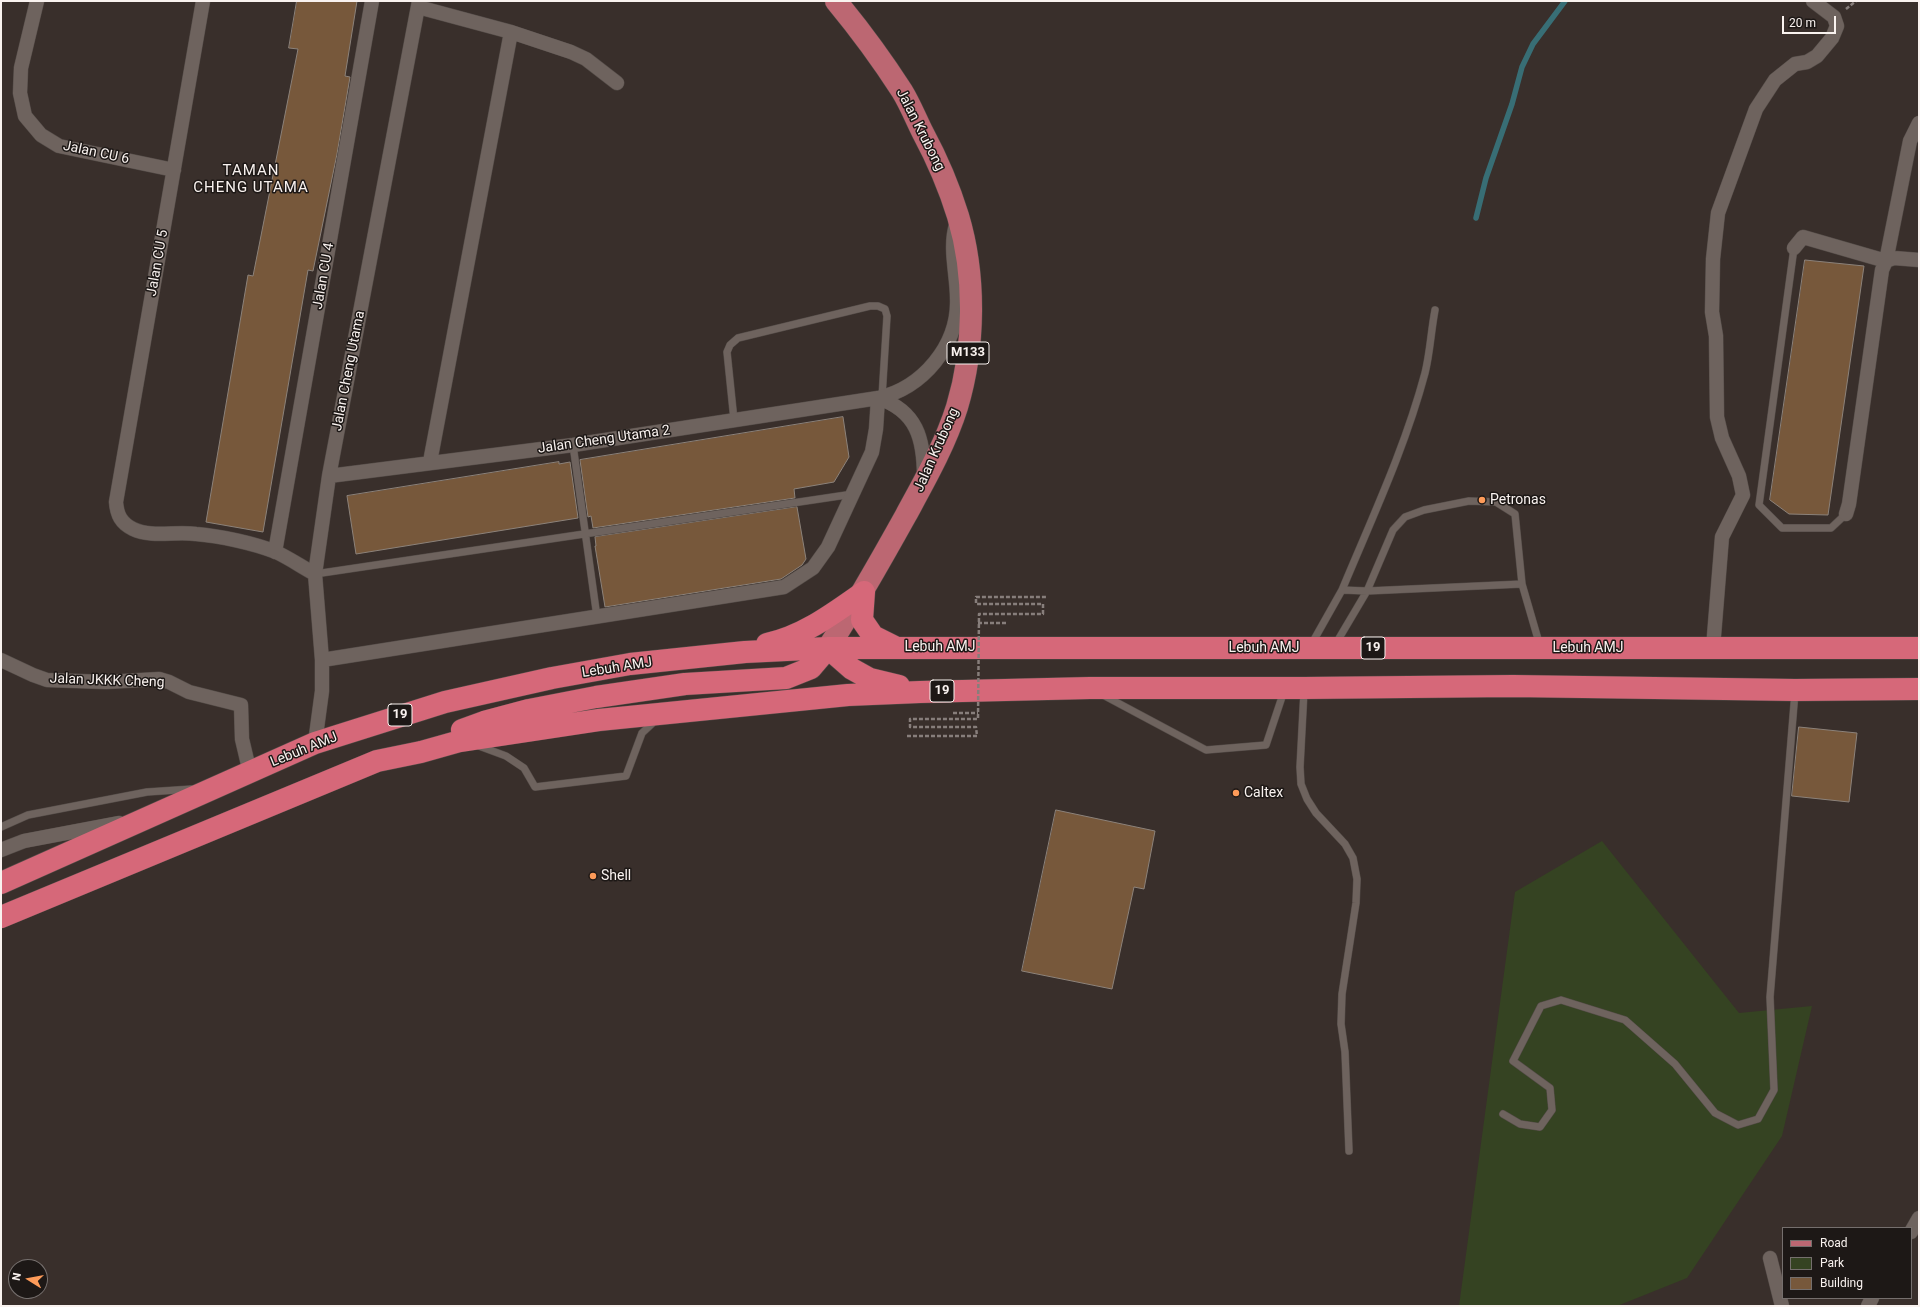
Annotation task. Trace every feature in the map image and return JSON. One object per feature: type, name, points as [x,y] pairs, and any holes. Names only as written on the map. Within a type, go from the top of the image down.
[{"type":"highway","points":[[864,592],[862,620],[872,636],[897,648]]},
{"type":"highway","points":[[699,657],[781,641],[824,620],[864,592]]},
{"type":"highway","points":[[1823,648],[1845,638],[1919,632]]},
{"type":"highway","name":"Lebuh AMJ","points":[[1,883],[315,743],[445,702],[552,678],[623,666],[746,652],[828,648],[1919,648]]},
{"type":"highway","points":[[377,761],[484,722],[559,704],[685,684],[786,678],[810,668],[828,648],[852,669],[870,679],[920,692]]},
{"type":"highway","points":[[1851,689],[1868,681],[1888,677],[1919,678]]},
{"type":"highway","name":"19","points":[[1,917],[377,761],[421,752],[460,741],[599,720],[848,695],[1090,688],[1513,686],[1795,690],[1919,689]]},
{"type":"main road","name":"Jalan Krubong","points":[[828,648],[864,592],[924,482],[945,440],[964,379],[968,352],[970,292],[965,250],[958,217],[934,155],[903,93],[864,36],[836,1]]},
{"type":"street","name":"Jalan CU 6","points":[[36,1],[21,68],[20,93],[25,116],[41,134],[58,146],[174,170]]},
{"type":"street","name":"Jalan CU 5","points":[[203,1],[116,502],[117,514],[124,523],[133,529],[146,533],[195,533],[225,538],[276,552]]},
{"type":"street","name":"Jalan CU 4","points":[[276,552],[372,1]]},
{"type":"street","points":[[1713,648],[1722,537],[1743,495],[1739,476],[1722,438],[1717,417],[1716,336],[1712,312],[1713,259],[1718,213],[1756,109],[1775,80],[1795,64],[1807,62],[1817,56],[1832,38],[1837,26],[1834,17],[1813,1]]},
{"type":"street","points":[[418,4],[571,52],[586,59],[617,83]]},
{"type":"street","name":"Jalan Cheng Utama","points":[[315,743],[322,691],[322,660],[315,574],[329,476],[418,4]]},
{"type":"street","points":[[430,462],[511,32]]},
{"type":"street","points":[[1846,514],[1850,504],[1882,270],[1886,261],[1910,140],[1919,123]]},
{"type":"street","name":"Jalan Cheng Utama 2","points":[[329,476],[573,445],[880,398],[902,390],[916,382],[928,371],[948,340],[954,323],[958,300],[954,232],[958,217]]},
{"type":"street","points":[[1794,248],[1803,237],[1886,261],[1894,258],[1919,260]]},
{"type":"street","points":[[322,660],[784,587],[804,576],[821,558],[854,494],[872,452],[880,398],[899,408],[911,418],[923,448],[924,482]]},
{"type":"street","points":[[276,552],[315,574]]},
{"type":"street","name":"Jalan JKKK Cheng","points":[[1,660],[47,680],[106,682],[159,679],[169,682],[189,692],[241,705],[242,739],[250,773]]},
{"type":"street","points":[[1,850],[24,841],[147,818]]},
{"type":"street","points":[[1912,1230],[1919,1218]]},
{"type":"street","points":[[1770,1258],[1782,1306]]},
{"type":"lane","points":[[1794,248],[1759,505],[1782,528],[1831,528],[1846,514]]},
{"type":"lane","points":[[734,420],[727,352],[730,344],[738,338],[870,306],[878,306],[885,309],[887,316],[880,398]]},
{"type":"lane","points":[[1309,649],[1342,590],[1382,498],[1408,427],[1425,372],[1435,310]]},
{"type":"lane","points":[[573,445],[597,617]]},
{"type":"lane","points":[[315,574],[854,494]]},
{"type":"lane","points":[[1332,648],[1367,591],[1393,530],[1405,517],[1424,510],[1469,501],[1496,502],[1515,514],[1522,584],[1541,648]]},
{"type":"lane","points":[[1342,590],[1367,591],[1522,584]]},
{"type":"lane","points":[[1090,688],[1206,750],[1266,745],[1295,688]]},
{"type":"lane","points":[[1295,688],[1301,784],[1307,799],[1316,813],[1345,844],[1353,858],[1357,879],[1356,903],[1342,994],[1341,1016],[1345,1052],[1349,1151]]},
{"type":"lane","points":[[1502,1114],[1520,1124],[1540,1127],[1552,1110],[1550,1088],[1512,1061],[1541,1006],[1561,1000],[1626,1020],[1675,1064],[1715,1113],[1738,1125],[1758,1119],[1774,1090],[1770,997],[1795,690]]},
{"type":"lane","points":[[460,741],[484,747],[506,756],[524,768],[535,787],[626,776],[642,733],[663,713]]},
{"type":"lane","points":[[1,827],[28,815],[147,792],[218,787]]},
{"type":"path","points":[[907,736],[976,736],[976,727],[910,727],[910,719],[978,719],[978,614],[1043,614],[1043,604],[976,604],[976,597],[1048,596]]},
{"type":"path","points":[[978,623],[1008,623]]},
{"type":"path","points":[[947,713],[978,713]]},
{"type":"green space","points":[[1602,841],[1739,1013],[1812,1006],[1782,1136],[1687,1278],[1617,1306],[1459,1306],[1515,892]]},
{"type":"building","points":[[297,1],[357,1],[345,76],[350,77],[337,154],[313,271],[308,270],[263,532],[206,522],[248,275],[253,276],[298,49],[289,48]]},
{"type":"building","points":[[1805,260],[1864,266],[1828,515],[1789,514],[1770,500]]},
{"type":"building","points":[[843,417],[849,457],[834,482],[794,489],[795,498],[593,528],[591,516],[588,517],[580,460]]},
{"type":"building","points":[[559,462],[559,464],[570,462],[578,518],[356,554],[347,496]]},
{"type":"building","points":[[797,507],[806,559],[802,565],[781,579],[605,607],[595,546],[595,537]]},
{"type":"building","points":[[1799,727],[1857,733],[1849,802],[1792,796]]},
{"type":"building","points":[[1056,810],[1155,831],[1144,889],[1134,887],[1112,989],[1022,971]]},
{"type":"waterway","points":[[1476,218],[1486,178],[1512,104],[1522,67],[1533,44],[1565,1]]},
{"type":"place","name":"Petronas","points":[[1482,500]]},
{"type":"place","name":"Caltex","points":[[1236,793]]},
{"type":"place","name":"Shell","points":[[593,876]]},
{"type":"district","name":"TAMAN CHENG UTAMA","points":[[251,180]]}]
